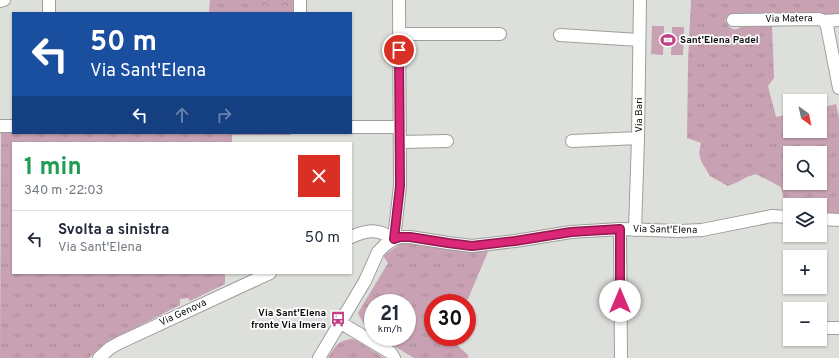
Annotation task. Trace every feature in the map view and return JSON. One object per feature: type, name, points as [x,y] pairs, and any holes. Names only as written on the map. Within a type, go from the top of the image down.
[{"type":"street","points":[[0,1],[4,0]]},
{"type":"street","points":[[49,0],[49,12]]},
{"type":"street","points":[[300,0],[300,12]]},
{"type":"street","points":[[319,358],[366,281],[378,252],[394,239],[400,186],[401,142],[399,0]]},
{"type":"street","name":"Via Bari","points":[[635,230],[640,0]]},
{"type":"street","name":"Via Matera","points":[[733,20],[818,19],[824,21],[827,26],[839,88]]},
{"type":"street","points":[[824,21],[839,20]]},
{"type":"street","points":[[399,34],[500,34]]},
{"type":"street","points":[[560,35],[639,40]]},
{"type":"street","points":[[0,126],[12,126]]},
{"type":"street","points":[[352,127],[400,127]]},
{"type":"street","points":[[572,141],[638,138]]},
{"type":"street","points":[[401,142],[448,141]]},
{"type":"street","name":"Via Sant'Elena","points":[[394,239],[400,237],[410,237],[472,246],[571,232],[620,229],[679,231],[702,230],[772,216],[783,217]]},
{"type":"street","points":[[827,219],[839,220]]},
{"type":"street","points":[[620,229],[621,358]]},
{"type":"street","points":[[352,237],[360,233],[376,231],[384,233],[394,239]]},
{"type":"street","name":"Via Genova","points":[[99,358],[110,348],[119,343],[268,274]]},
{"type":"street","points":[[341,323],[391,354],[394,358]]},
{"type":"street","points":[[827,328],[839,328]]},
{"type":"green space","points":[[210,0],[254,0],[254,9],[293,9],[294,12],[209,12]]},
{"type":"green space","points":[[254,0],[293,0],[293,9],[254,9]]},
{"type":"green space","points":[[691,0],[839,0],[839,15],[730,17],[725,20],[733,29],[741,27],[772,26],[774,78],[768,86],[776,117],[783,116],[783,138],[827,138],[827,106],[836,104],[839,117],[839,215],[827,216],[827,198],[783,198],[781,187],[756,174],[728,186],[710,176],[701,161],[699,153],[701,143],[687,138],[688,62]]},
{"type":"green space","points":[[652,26],[664,26],[663,55],[651,54]]},
{"type":"green space","points":[[672,27],[684,27],[683,55],[671,55]]},
{"type":"green space","points":[[1,130],[12,130],[12,134],[291,134],[232,135],[232,142],[12,142],[12,274],[225,274],[225,284],[190,301],[188,298],[180,299],[180,305],[104,344],[89,358],[0,358]]},
{"type":"green space","points":[[408,242],[489,249],[470,294],[424,294],[424,346],[458,346],[469,356],[467,358],[414,358],[394,346],[416,346],[416,294],[369,294],[388,263],[383,256],[400,244]]},
{"type":"green space","points":[[364,303],[364,324],[360,316],[358,313]]},
{"type":"green space","points":[[346,340],[356,340],[384,358],[328,358],[339,343]]},
{"type":"place","name":"Sant'Elena Padel","points":[[668,40]]},
{"type":"place","name":"Via Sant'Elena fronte Via Imera","points":[[338,319]]},
{"type":"route","points":[[399,50],[401,142],[400,186],[394,239],[400,237],[410,237],[472,246],[571,232],[620,229],[620,301]]}]
